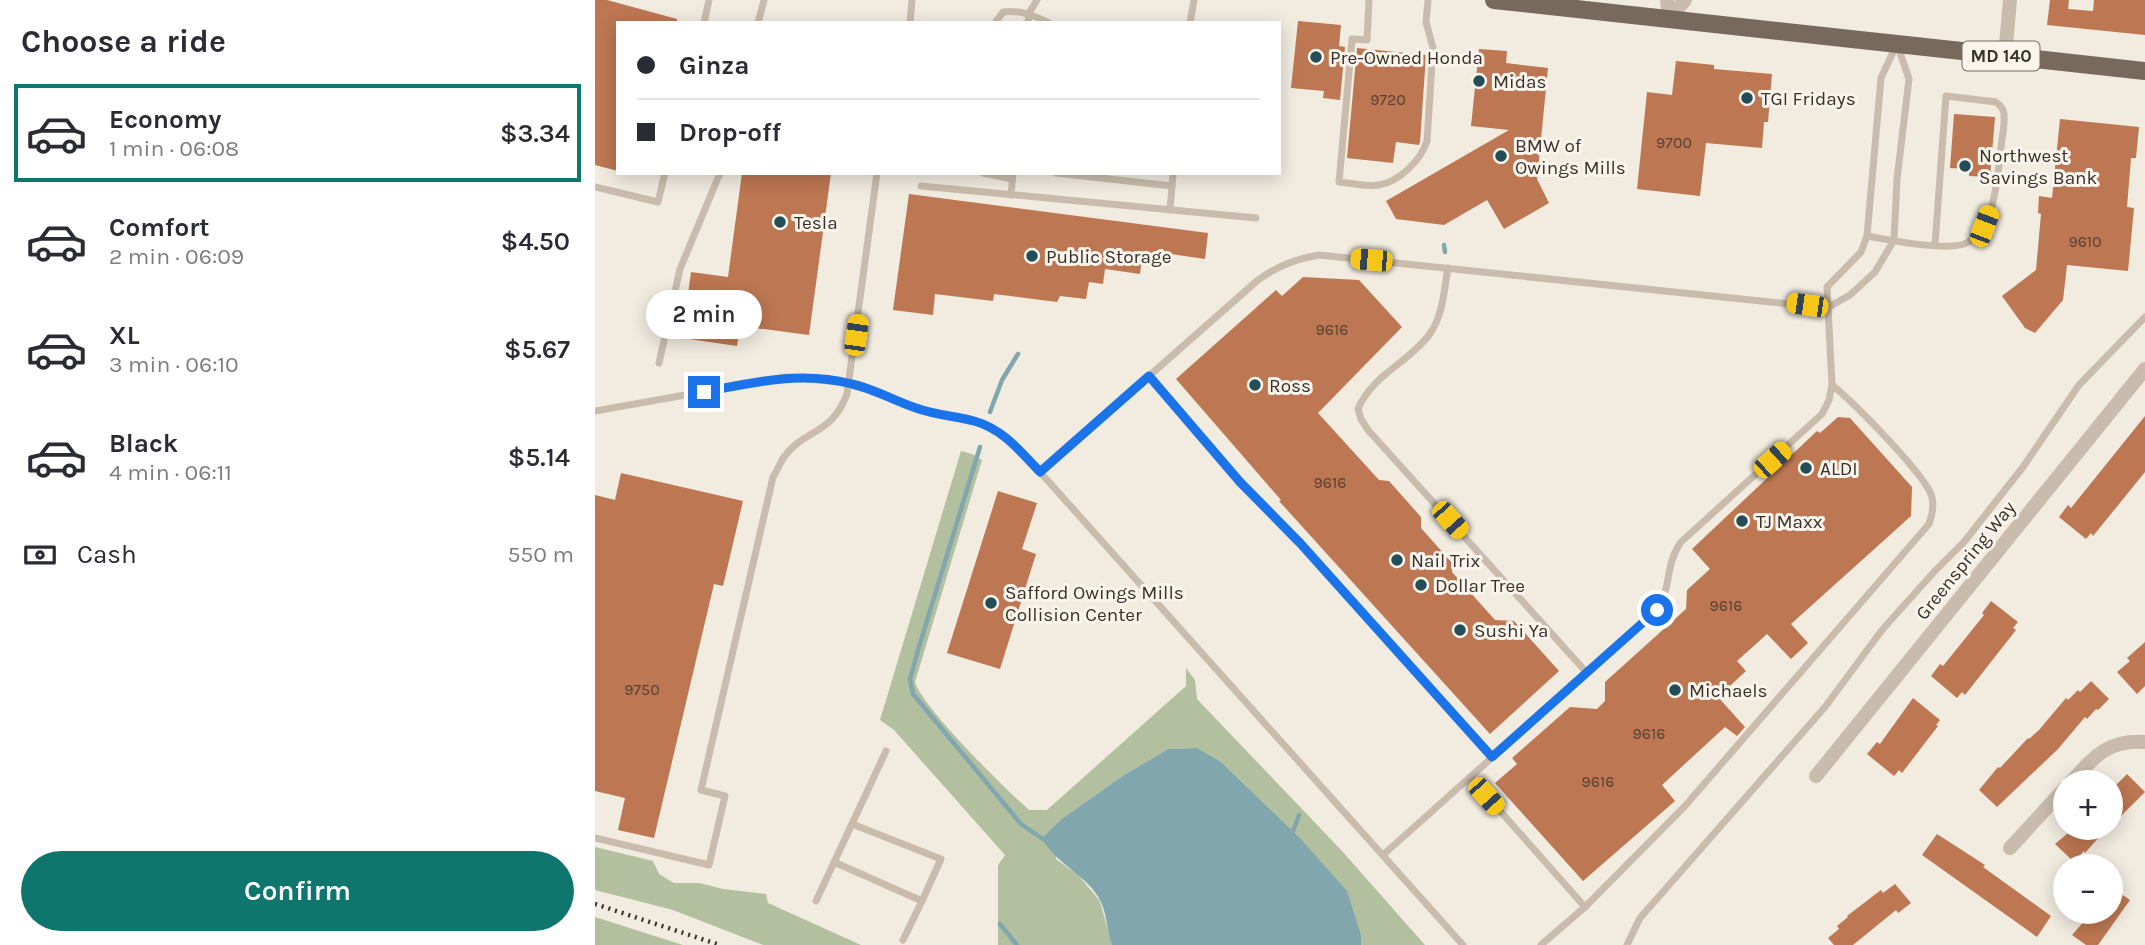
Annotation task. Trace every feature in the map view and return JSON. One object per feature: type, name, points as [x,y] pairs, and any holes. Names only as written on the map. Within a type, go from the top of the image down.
[{"type":"main road","name":"MD 140","points":[[1494,0],[2145,71]]},
{"type":"street","points":[[1667,0],[1669,19]]},
{"type":"street","points":[[1669,19],[1685,0]]},
{"type":"street","points":[[2005,56],[2010,0]]},
{"type":"street","name":"Greenspring Way","points":[[1816,776],[2145,369]]},
{"type":"street","points":[[2082,770],[2098,753],[2113,746],[2133,741],[2145,742]]},
{"type":"street","points":[[2010,848],[2053,801]]},
{"type":"lane","points":[[704,21],[709,0]]},
{"type":"lane","points":[[759,21],[764,0]]},
{"type":"lane","points":[[910,21],[912,0]]},
{"type":"lane","points":[[1028,21],[1029,13],[1037,0]]},
{"type":"lane","points":[[1190,21],[1194,0]]},
{"type":"lane","points":[[1370,0],[1367,40],[1352,39],[1339,182],[1379,185],[1392,180],[1418,160],[1427,141],[1433,48],[1426,22],[1429,0]]},
{"type":"lane","points":[[996,21],[1003,12],[1029,13],[1045,21]]},
{"type":"lane","points":[[1383,855],[1657,610],[1663,602],[1669,564],[1681,542],[1817,420],[1829,400],[1832,385],[1827,287],[1861,252],[1867,236],[1881,78],[1897,44]]},
{"type":"lane","points":[[1040,472],[1258,280],[1286,262],[1319,255],[1827,308],[1850,295],[1875,272],[1894,240],[1897,179],[1909,79],[1897,44]]},
{"type":"lane","points":[[1867,236],[1951,246],[1966,243],[1984,226],[1993,201],[2004,114],[2002,107],[1990,100],[1946,96],[1935,244]]},
{"type":"lane","points":[[595,187],[658,202],[665,175]]},
{"type":"lane","points":[[659,363],[680,269],[719,175]]},
{"type":"lane","points":[[595,838],[709,864],[725,796],[701,790],[773,477],[785,456],[832,421],[841,410],[850,383],[877,175]]},
{"type":"lane","points":[[1074,175],[1172,186]]},
{"type":"lane","points":[[1170,210],[1174,175]]},
{"type":"lane","points":[[1011,195],[1012,176]]},
{"type":"lane","points":[[921,186],[1256,218]]},
{"type":"lane","points":[[1448,268],[1434,327],[1416,349],[1370,388],[1359,409],[1361,419],[1587,673]]},
{"type":"lane","points":[[1627,945],[1640,918],[1825,707],[1882,631],[1964,542],[2023,467],[2079,385],[2145,317]]},
{"type":"lane","points":[[1149,376],[1240,482],[1300,543],[1492,757]]},
{"type":"lane","points":[[595,411],[786,377],[850,383],[917,409],[975,421],[993,428],[1008,439],[1040,472],[1463,945]]},
{"type":"lane","points":[[1541,945],[1585,907],[1685,806],[1929,524],[1934,509],[1931,494],[1921,479],[1855,404],[1832,385]]},
{"type":"lane","points":[[816,901],[885,751]]},
{"type":"lane","points":[[1470,777],[1585,907]]},
{"type":"lane","points":[[852,824],[941,859],[903,940]]},
{"type":"lane","points":[[834,862],[922,901]]},
{"type":"green space","points":[[961,451],[982,460],[915,682],[932,709],[966,748],[1029,810],[1047,810],[1186,686],[1186,668],[1195,680],[1197,699],[1342,851],[1425,945],[1361,945],[1361,935],[1298,836],[1220,761],[1197,748],[1168,749],[1124,775],[1063,818],[1056,859],[1079,876],[1100,901],[1112,945],[998,945],[998,865],[1005,855],[894,730],[880,720]]},
{"type":"green space","points":[[595,847],[653,861],[659,874],[674,883],[699,883],[766,894],[768,903],[861,945],[763,945],[673,910],[595,890]]},
{"type":"green space","points":[[595,917],[683,945],[595,945]]},
{"type":"water","points":[[1197,748],[1220,761],[1298,836],[1347,891],[1361,935],[1361,945],[1112,945],[1103,907],[1096,893],[1055,856],[1042,838],[1063,818],[1124,775],[1168,749]]},
{"type":"building","points":[[595,0],[607,0],[677,19],[616,21],[616,170],[595,165]]},
{"type":"building","points":[[2050,0],[2069,0],[2068,9],[2093,11],[2094,0],[2145,0],[2145,35],[2047,25]]},
{"type":"building","name":"Pre-Owned Honda","points":[[1298,21],[1341,25],[1339,46],[1345,47],[1340,100],[1323,98],[1324,91],[1291,88]]},
{"type":"building","points":[[1357,48],[1426,55],[1420,142],[1419,145],[1396,142],[1393,163],[1347,158]]},
{"type":"building","name":"BMW of Owings Mills","points":[[1479,49],[1507,51],[1506,63],[1548,68],[1537,179],[1549,203],[1504,229],[1487,200],[1444,225],[1396,219],[1386,201],[1509,130],[1471,126]]},
{"type":"building","points":[[1676,61],[1714,65],[1714,69],[1772,74],[1768,122],[1764,122],[1762,148],[1706,143],[1700,196],[1637,189],[1647,92],[1672,95]]},
{"type":"building","points":[[1954,114],[1995,117],[1990,177],[1969,176],[1969,169],[1950,168]]},
{"type":"building","points":[[2060,119],[2139,127],[2136,158],[2131,158],[2127,207],[2134,208],[2128,271],[2067,265],[2063,300],[2035,333],[2025,328],[2002,296],[2036,270],[2041,214],[2038,213],[2039,196],[2052,198]]},
{"type":"building","name":"Tesla","points":[[742,175],[831,175],[809,335],[740,326],[737,346],[682,338],[691,272],[728,277]]},
{"type":"building","name":"Public Storage","points":[[909,194],[1208,233],[1205,259],[1164,253],[1162,268],[1141,265],[1140,274],[1105,269],[1103,284],[1089,282],[1086,299],[1060,296],[1057,302],[994,294],[993,301],[935,294],[933,315],[893,310]]},
{"type":"building","points":[[1303,277],[1359,280],[1402,327],[1318,413],[1379,480],[1389,481],[1421,517],[1421,528],[1453,564],[1452,572],[1495,620],[1514,621],[1559,671],[1490,734],[1279,501],[1281,500],[1176,379],[1276,290],[1282,296]]},
{"type":"building","points":[[2145,416],[2145,472],[2093,536],[2091,533],[2086,539],[2059,517],[2068,505],[2071,508]]},
{"type":"building","points":[[1838,417],[1850,418],[1912,487],[1911,516],[1791,624],[1808,643],[1791,659],[1767,634],[1737,661],[1746,671],[1718,697],[1745,727],[1737,736],[1725,727],[1662,785],[1675,801],[1583,881],[1495,783],[1517,764],[1512,758],[1570,707],[1597,709],[1605,701],[1605,682],[1686,609],[1687,590],[1710,569],[1692,549],[1817,431],[1820,433]]},
{"type":"building","points":[[621,473],[743,501],[723,586],[714,584],[654,838],[618,830],[625,798],[595,791],[595,495],[615,500]]},
{"type":"building","name":"Safford Owings Mills Collision Center","points":[[998,491],[1037,503],[1022,549],[1036,554],[1000,669],[947,653]]},
{"type":"building","points":[[1991,601],[2018,622],[2013,628],[2016,630],[1965,695],[1962,692],[1957,698],[1931,676],[1940,664],[1943,666],[1984,615],[1982,613]]},
{"type":"building","points":[[2145,642],[2145,686],[2137,694],[2117,672],[2130,661],[2127,658]]},
{"type":"building","points":[[2091,681],[2109,699],[2087,719],[2085,717],[2058,749],[1997,807],[1979,790],[1998,767],[2039,730],[2066,698],[2068,700],[2078,690],[2080,692]]},
{"type":"building","points":[[1913,698],[1940,720],[1902,773],[1899,770],[1894,776],[1867,754],[1877,742],[1880,744]]},
{"type":"building","points":[[2127,774],[2145,792],[2123,814],[2123,778]]},
{"type":"building","points":[[1937,834],[1985,865],[1983,867],[2051,916],[2037,937],[1922,855]]},
{"type":"building","points":[[2060,840],[2096,840],[2081,854],[2066,854],[2055,844]]},
{"type":"building","points":[[1895,884],[1911,903],[1898,913],[1896,910],[1853,945],[1834,945],[1828,938],[1839,929],[1837,926],[1847,916],[1881,890],[1883,893]]},
{"type":"building","points":[[2123,895],[2130,900],[2123,910]]},
{"type":"building","points":[[2082,924],[2113,924],[2098,945],[2086,945],[2072,935]]},
{"type":"waterway","points":[[1444,245],[1445,252]]},
{"type":"waterway","points":[[990,412],[1002,380],[1018,354]]},
{"type":"waterway","points":[[980,447],[910,679],[913,694],[1021,824],[1046,841]]},
{"type":"waterway","points":[[1292,834],[1299,815]]},
{"type":"waterway","points":[[1000,924],[1017,945]]},
{"type":"railway","points":[[595,904],[720,945]]},
{"type":"place","name":"Pre-Owned Honda","points":[[1316,57]]},
{"type":"place","name":"Midas","points":[[1479,81]]},
{"type":"place","name":"TGI Fridays","points":[[1747,98]]},
{"type":"place","name":"BMW of Owings Mills","points":[[1501,156]]},
{"type":"place","name":"Northwest Savings Bank","points":[[1965,166]]},
{"type":"place","name":"Tesla","points":[[780,222]]},
{"type":"place","name":"Public Storage","points":[[1032,256]]},
{"type":"place","name":"Ross","points":[[1255,385]]},
{"type":"place","name":"ALDI","points":[[1806,468]]},
{"type":"place","name":"TJ Maxx","points":[[1742,521]]},
{"type":"place","name":"Nail Trix","points":[[1397,560]]},
{"type":"place","name":"Dollar Tree","points":[[1421,585]]},
{"type":"place","name":"Safford Owings Mills Collision Center","points":[[991,603]]},
{"type":"place","name":"Sushi Ya","points":[[1460,630]]},
{"type":"place","name":"Michaels","points":[[1675,690]]},
{"type":"route","points":[[704,392],[786,377],[850,383],[917,409],[975,421],[993,428],[1008,439],[1040,472],[1149,376],[1240,482],[1300,543],[1492,757],[1657,610]]}]
